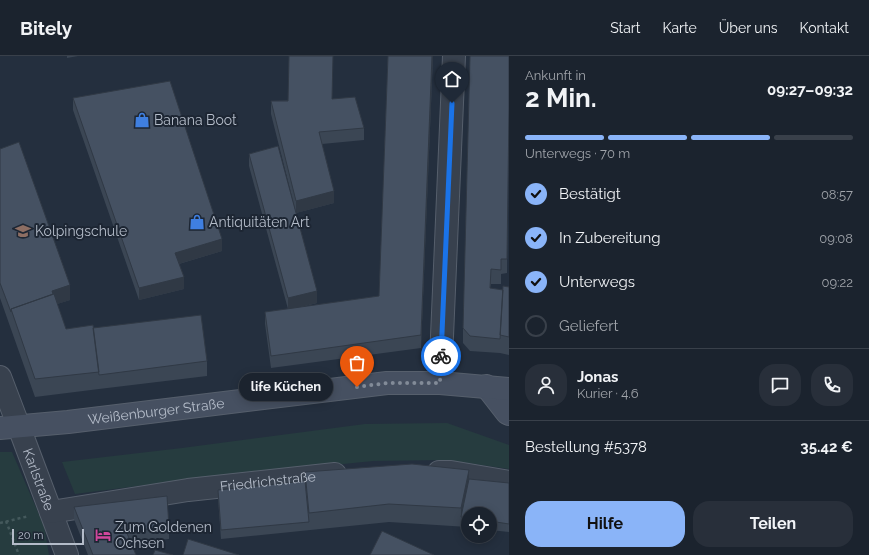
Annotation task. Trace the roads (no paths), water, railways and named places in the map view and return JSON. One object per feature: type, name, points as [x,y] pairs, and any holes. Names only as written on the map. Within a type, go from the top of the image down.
[{"type":"main road","name":"Weißenburger Straße","points":[[10,428],[387,383],[440,383],[509,389]]},
{"type":"main road","points":[[486,386],[509,414]]},
{"type":"street","points":[[440,383],[454,56]]},
{"type":"street","name":"Karlstraße","points":[[0,377],[10,428],[51,512],[67,555]]},
{"type":"street","points":[[420,471],[451,472],[509,482]]},
{"type":"street","name":"Friedrichstraße","points":[[51,512],[188,490],[358,472]]},
{"type":"place","name":"Banana Boot","points":[[142,120]]},
{"type":"place","name":"Antiquitäten Art","points":[[197,222]]},
{"type":"place","name":"Kolpingschule","points":[[23,231]]},
{"type":"place","name":"life Küchen","points":[[357,387]]},
{"type":"place","name":"Zum Goldenen Ochsen","points":[[103,535]]}]
